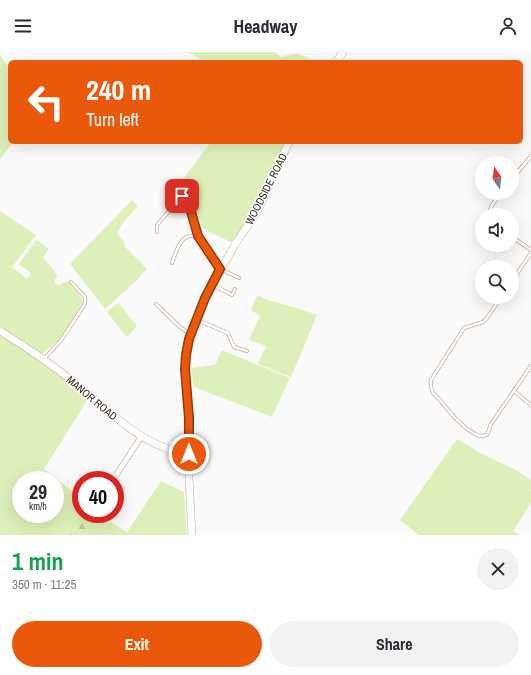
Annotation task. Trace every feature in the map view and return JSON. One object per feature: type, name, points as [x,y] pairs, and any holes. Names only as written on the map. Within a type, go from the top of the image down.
[{"type":"street","name":"WOODSIDE ROAD","points":[[192,535],[189,418],[185,361],[188,344],[220,269],[257,212],[288,144]]},
{"type":"street","points":[[198,236],[220,269]]},
{"type":"street","name":"MANOR ROAD","points":[[0,331],[31,350],[78,385],[123,424],[141,436],[173,452],[189,454]]},
{"type":"street","points":[[119,471],[141,436]]},
{"type":"lane","points":[[519,171],[531,156]]},
{"type":"lane","points":[[172,263],[184,238],[193,235],[198,236],[190,208],[175,188]]},
{"type":"lane","points":[[157,232],[157,226],[182,196]]},
{"type":"lane","points":[[519,243],[531,252],[519,270]]},
{"type":"lane","points":[[220,269],[239,278]]},
{"type":"lane","points":[[44,360],[62,339],[85,304],[84,297],[71,282]]},
{"type":"lane","points":[[212,285],[232,295],[235,289]]},
{"type":"lane","points":[[156,304],[180,327],[191,334]]},
{"type":"lane","points":[[496,304],[487,318],[482,322],[464,328],[430,384],[433,393],[457,420],[470,431],[480,436],[487,435],[491,424],[531,366]]},
{"type":"lane","points":[[197,320],[228,333],[234,347],[247,351]]},
{"type":"lane","points":[[514,391],[531,405]]},
{"type":"green space","points":[[189,52],[275,52],[280,57],[298,54],[311,60],[201,60]]},
{"type":"green space","points":[[0,55],[8,67],[8,144],[12,144],[0,159]]},
{"type":"green space","points":[[210,144],[284,144],[250,218],[231,242],[203,229],[192,200],[178,186]]},
{"type":"green space","points":[[132,200],[138,206],[125,220],[117,233],[124,242],[125,247],[147,269],[105,309],[70,264]]},
{"type":"green space","points":[[0,211],[36,235],[12,267],[27,279],[31,273],[19,264],[36,240],[49,249],[43,257],[58,276],[55,279],[55,283],[60,285],[63,282],[68,281],[81,297],[83,303],[60,339],[42,354],[0,326]]},
{"type":"green space","points":[[257,295],[268,300],[317,315],[291,377],[258,364],[266,346],[249,340],[260,316],[251,310]]},
{"type":"green space","points":[[118,303],[137,326],[127,337],[107,312]]},
{"type":"green space","points":[[0,335],[46,365],[88,399],[44,469],[47,471],[12,471],[12,523],[64,523],[64,485],[72,491],[72,523],[78,523],[70,535],[0,535]]},
{"type":"green space","points":[[222,350],[290,378],[272,417],[194,387],[191,368],[215,365]]},
{"type":"green space","points":[[457,439],[482,454],[516,470],[531,480],[531,503],[513,531],[520,535],[419,535],[400,520]]},
{"type":"green space","points":[[161,481],[184,492],[187,535],[88,535],[105,524],[112,523],[127,532]]},
{"type":"green space","points":[[78,523],[112,523],[105,524],[88,535],[70,535]]},
{"type":"route","points":[[182,196],[190,208],[198,236],[220,269],[205,298],[189,339],[186,355],[185,369],[189,418],[189,454]]}]
